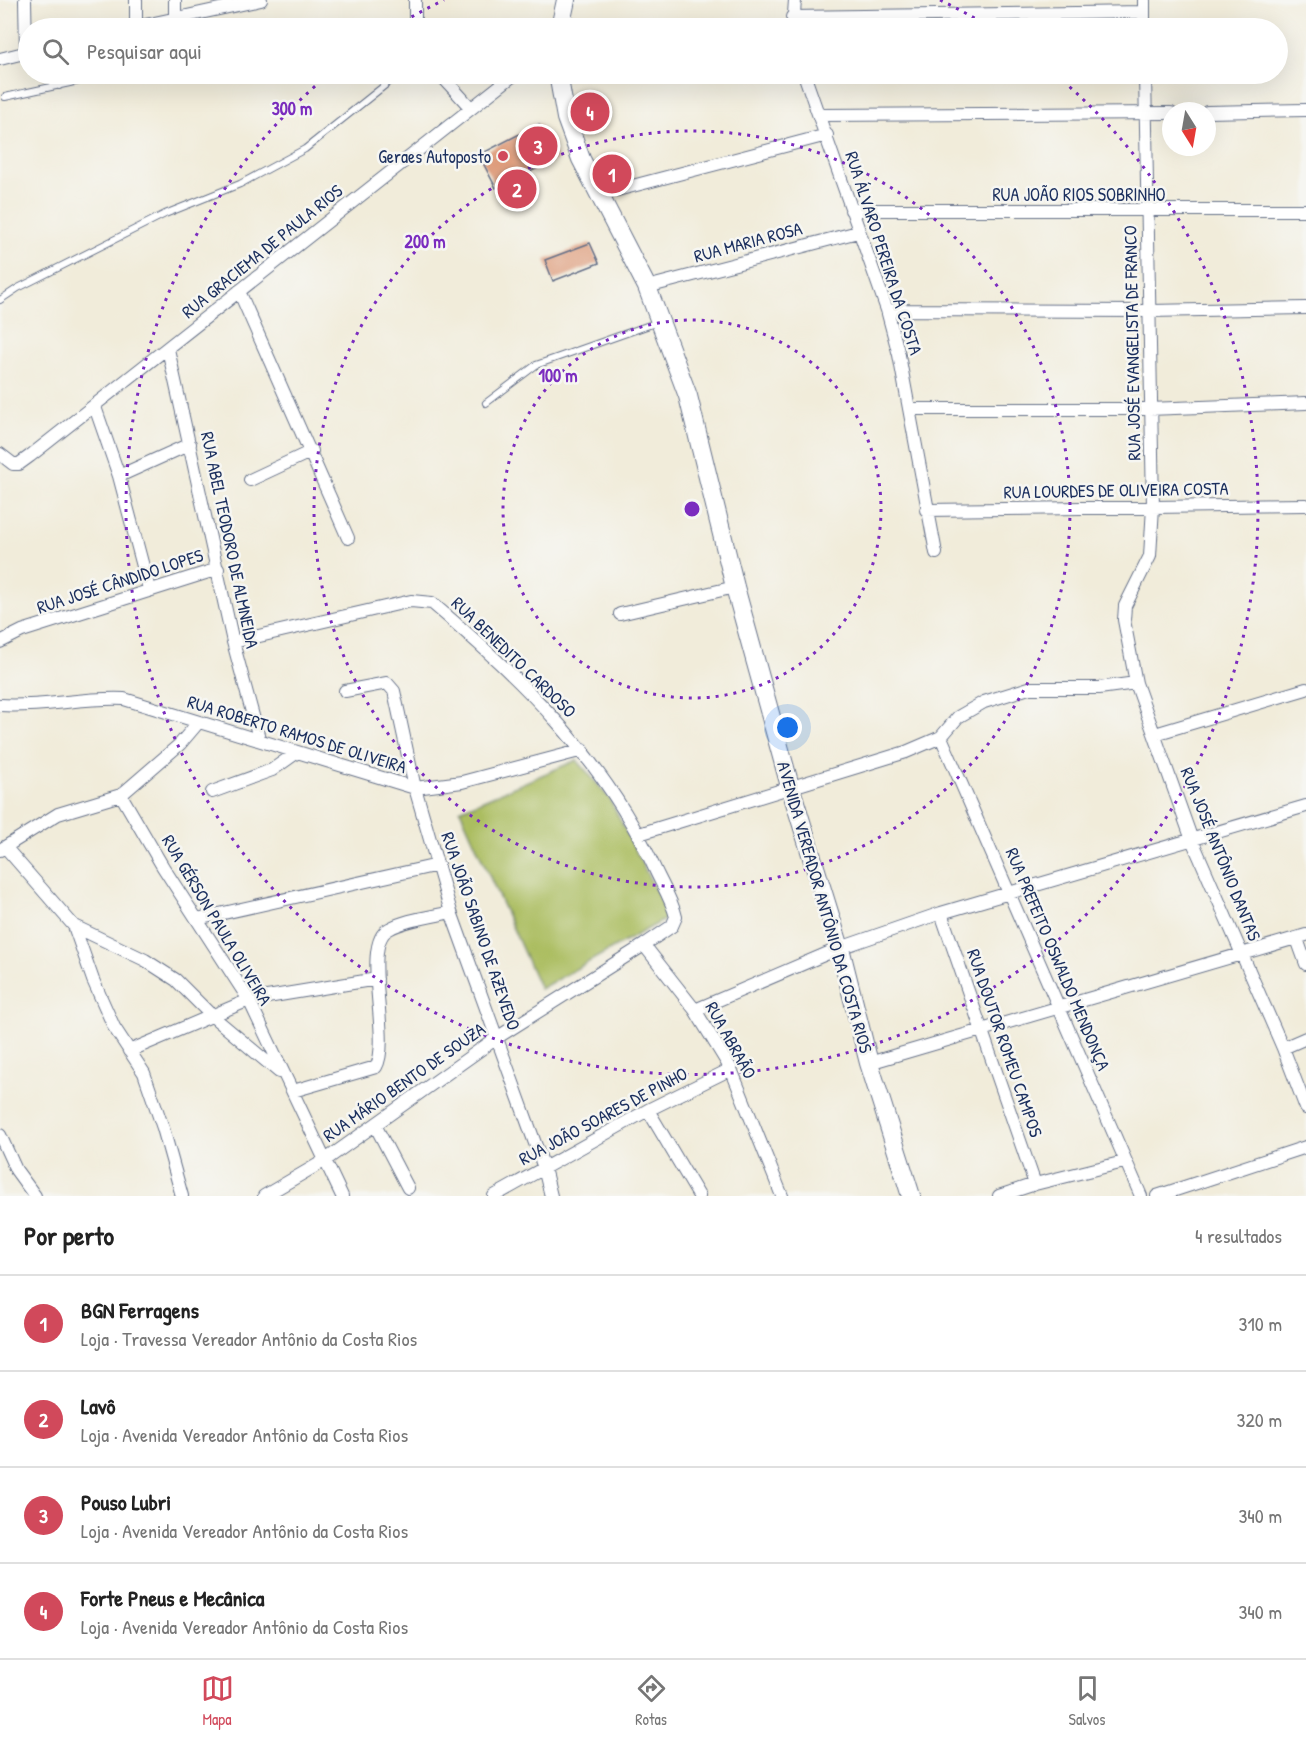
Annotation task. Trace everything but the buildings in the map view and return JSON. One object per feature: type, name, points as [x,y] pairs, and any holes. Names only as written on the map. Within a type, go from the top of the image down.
[{"type":"main road","points":[[562,18],[566,0]]},
{"type":"main road","name":"AVENIDA VEREADOR ANTÔNIO DA COSTA RIOS","points":[[560,84],[566,118],[598,195],[647,287],[662,321],[688,396],[735,587],[790,786],[840,948],[869,1062],[911,1196]]},
{"type":"street","points":[[25,0],[26,18]]},
{"type":"street","points":[[134,18],[136,0]]},
{"type":"street","points":[[175,18],[176,0]]},
{"type":"street","points":[[180,18],[261,0]]},
{"type":"street","points":[[415,0],[415,18]]},
{"type":"street","points":[[793,18],[795,0]]},
{"type":"street","points":[[896,18],[1144,6]]},
{"type":"street","points":[[0,58],[18,54]]},
{"type":"street","points":[[449,84],[470,107]]},
{"type":"street","name":"RUA GRACIEMA DE PAULA RIOS","points":[[0,454],[13,464],[19,464],[30,456],[501,84]]},
{"type":"street","name":"RUA ÁLVARO PEREIRA DA COSTA","points":[[808,84],[887,309],[910,410],[936,553]]},
{"type":"street","name":"RUA JOSÉ EVANGELISTA DE FRANCO","points":[[1125,606],[1150,556],[1153,507],[1149,409],[1150,311],[1145,84]]},
{"type":"street","points":[[1216,112],[1306,110]]},
{"type":"street","points":[[819,115],[1162,113]]},
{"type":"street","points":[[598,195],[826,135]]},
{"type":"street","name":"RUA JOÃO RIOS SOBRINHO","points":[[852,210],[1148,212],[1306,210]]},
{"type":"street","name":"RUA MARIA ROSA","points":[[647,287],[858,232]]},
{"type":"street","points":[[239,291],[312,451],[348,538]]},
{"type":"street","points":[[887,309],[1150,311],[1306,308]]},
{"type":"street","name":"RUA ABEL TEODORO DE ALMNEIDA","points":[[168,349],[233,642],[259,738]]},
{"type":"street","points":[[910,410],[1149,409],[1306,403]]},
{"type":"street","points":[[95,406],[119,476],[149,589]]},
{"type":"street","points":[[119,476],[190,444]]},
{"type":"street","points":[[250,480],[312,451]]},
{"type":"street","name":"RUA LOURDES DE OLIVEIRA COSTA","points":[[927,510],[1306,506]]},
{"type":"street","name":"RUA JOSÉ CÂNDIDO LOPES","points":[[0,642],[22,631],[218,569]]},
{"type":"street","points":[[620,614],[735,587]]},
{"type":"street","name":"RUA BENEDITO CARDOSO","points":[[233,642],[411,601],[432,603],[532,697],[583,750],[639,834],[675,912]]},
{"type":"street","name":"RUA JOSÉ ANTÔNIO DANTAS","points":[[1125,606],[1124,620],[1136,683],[1192,840],[1283,1048],[1306,1108]]},
{"type":"street","name":"RUA JOÃO SABINO DE AZEVEDO","points":[[345,692],[374,684],[387,683],[392,686],[415,788],[452,912],[544,1168],[551,1196]]},
{"type":"street","points":[[639,834],[906,752],[941,736],[957,717],[984,702],[1029,687],[1099,688],[1136,683]]},
{"type":"street","points":[[1155,734],[1306,689]]},
{"type":"street","name":"RUA ROBERTO RAMOS DE OLIVEIRA","points":[[0,705],[24,706],[89,698],[124,699],[197,724],[259,738],[296,753],[415,788],[462,782],[583,750]]},
{"type":"street","points":[[197,724],[180,744],[121,795],[58,814],[3,849],[74,926],[146,960],[176,980],[211,1015],[281,1074]]},
{"type":"street","name":"RUA PREFEITO OSWALDO MENDONÇA","points":[[941,736],[1060,1006],[1124,1162],[1141,1196]]},
{"type":"street","points":[[212,792],[273,770],[296,753]]},
{"type":"street","name":"RUA GÉRSON PAULA OLIVEIRA","points":[[121,795],[249,1000],[281,1074],[293,1091],[342,1196]]},
{"type":"street","points":[[695,1010],[840,948],[941,913],[1306,806]]},
{"type":"street","points":[[197,919],[438,865]]},
{"type":"street","points":[[293,1091],[376,1067],[381,1052],[376,979],[379,940],[390,928],[452,912]]},
{"type":"street","name":"RUA MÁRIO BENTO DE SOUZA","points":[[264,1196],[324,1161],[498,1037],[672,926],[676,917],[675,912]]},
{"type":"street","name":"RUA DOUTOR ROMEU CAMPOS","points":[[941,913],[984,1031],[1035,1184]]},
{"type":"street","points":[[74,926],[93,980],[114,1028],[144,1072],[182,1196]]},
{"type":"street","points":[[869,1062],[984,1031],[1060,1006],[1301,937],[1306,964]]},
{"type":"street","name":"RUA ABRAÃO","points":[[644,945],[695,1010],[731,1069],[782,1196]]},
{"type":"street","points":[[129,1051],[249,1000],[376,979]]},
{"type":"street","points":[[1283,1048],[1306,1038]]},
{"type":"street","name":"RUA JOÃO SOARES DE PINHO","points":[[494,1196],[648,1110],[731,1069]]},
{"type":"street","points":[[648,1110],[699,1196]]},
{"type":"street","points":[[375,1125],[408,1188]]},
{"type":"street","points":[[0,1135],[16,1170],[35,1196]]},
{"type":"street","points":[[1157,1196],[1306,1147]]},
{"type":"street","points":[[999,1196],[1035,1184],[1124,1162]]},
{"type":"lane","points":[[5,97],[68,84]]},
{"type":"lane","points":[[0,300],[18,288],[155,219],[240,184],[305,149],[386,84]]},
{"type":"lane","points":[[486,403],[536,365],[662,321]]},
{"type":"green space","points":[[577,760],[609,798],[667,913],[664,920],[540,989],[460,810]]},
{"type":"place","name":"Forte Pneus e Mecânica","points":[[590,112]]},
{"type":"place","name":"Pouso Lubri","points":[[538,146]]},
{"type":"place","name":"Geraes Autoposto","points":[[503,156]]},
{"type":"place","name":"BGN Ferragens","points":[[612,174]]},
{"type":"place","name":"Lavô","points":[[517,189]]}]
